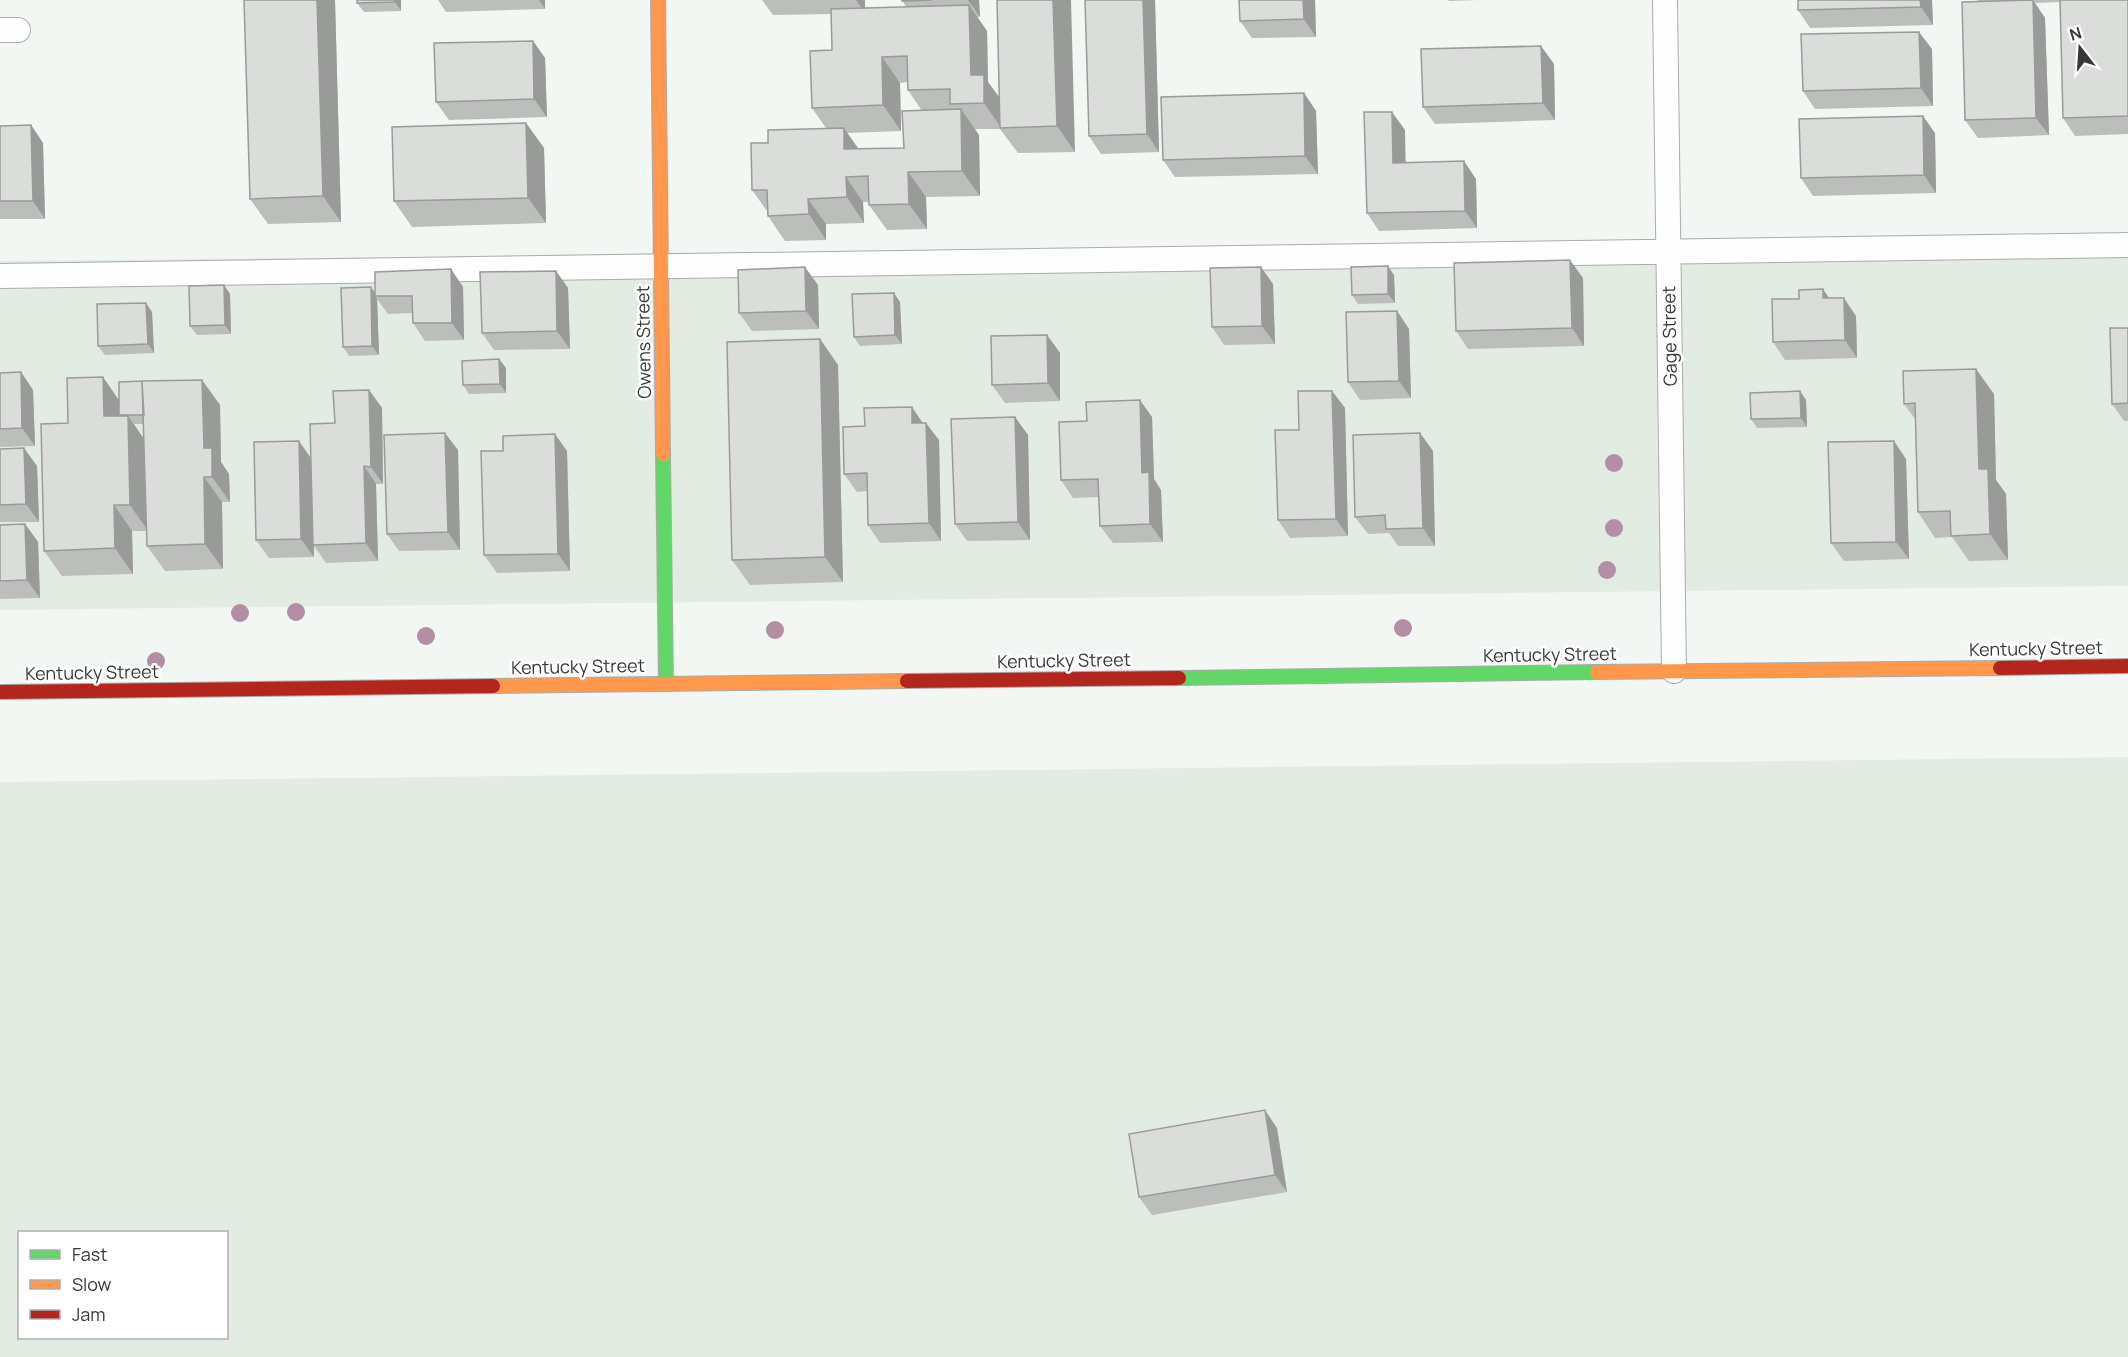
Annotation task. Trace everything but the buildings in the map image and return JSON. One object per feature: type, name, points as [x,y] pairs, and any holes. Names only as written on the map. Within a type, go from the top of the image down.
[{"type":"street","name":"Owens Street","points":[[658,0],[666,684]]},
{"type":"street","name":"Kentucky Street","points":[[0,692],[2128,666]]},
{"type":"lane","name":"Gage Street","points":[[1665,0],[1674,671]]},
{"type":"lane","points":[[0,276],[2128,245]]},
{"type":"shaded area","points":[[2128,240],[2128,586],[0,610],[0,261]]},
{"type":"shaded area","points":[[2128,757],[2128,1357],[0,1357],[0,782]]},
{"type":"traffic: fast","points":[[663,454],[666,684]]},
{"type":"traffic: fast","points":[[1179,678],[1597,672]]},
{"type":"traffic: slow","points":[[658,0],[663,454]]},
{"type":"traffic: slow","points":[[1597,672],[2000,668]]},
{"type":"traffic: slow","points":[[493,686],[907,681]]},
{"type":"traffic: jam","points":[[2000,668],[2128,666]]},
{"type":"traffic: jam","points":[[907,681],[1179,678]]},
{"type":"traffic: jam","points":[[0,692],[493,686]]}]
